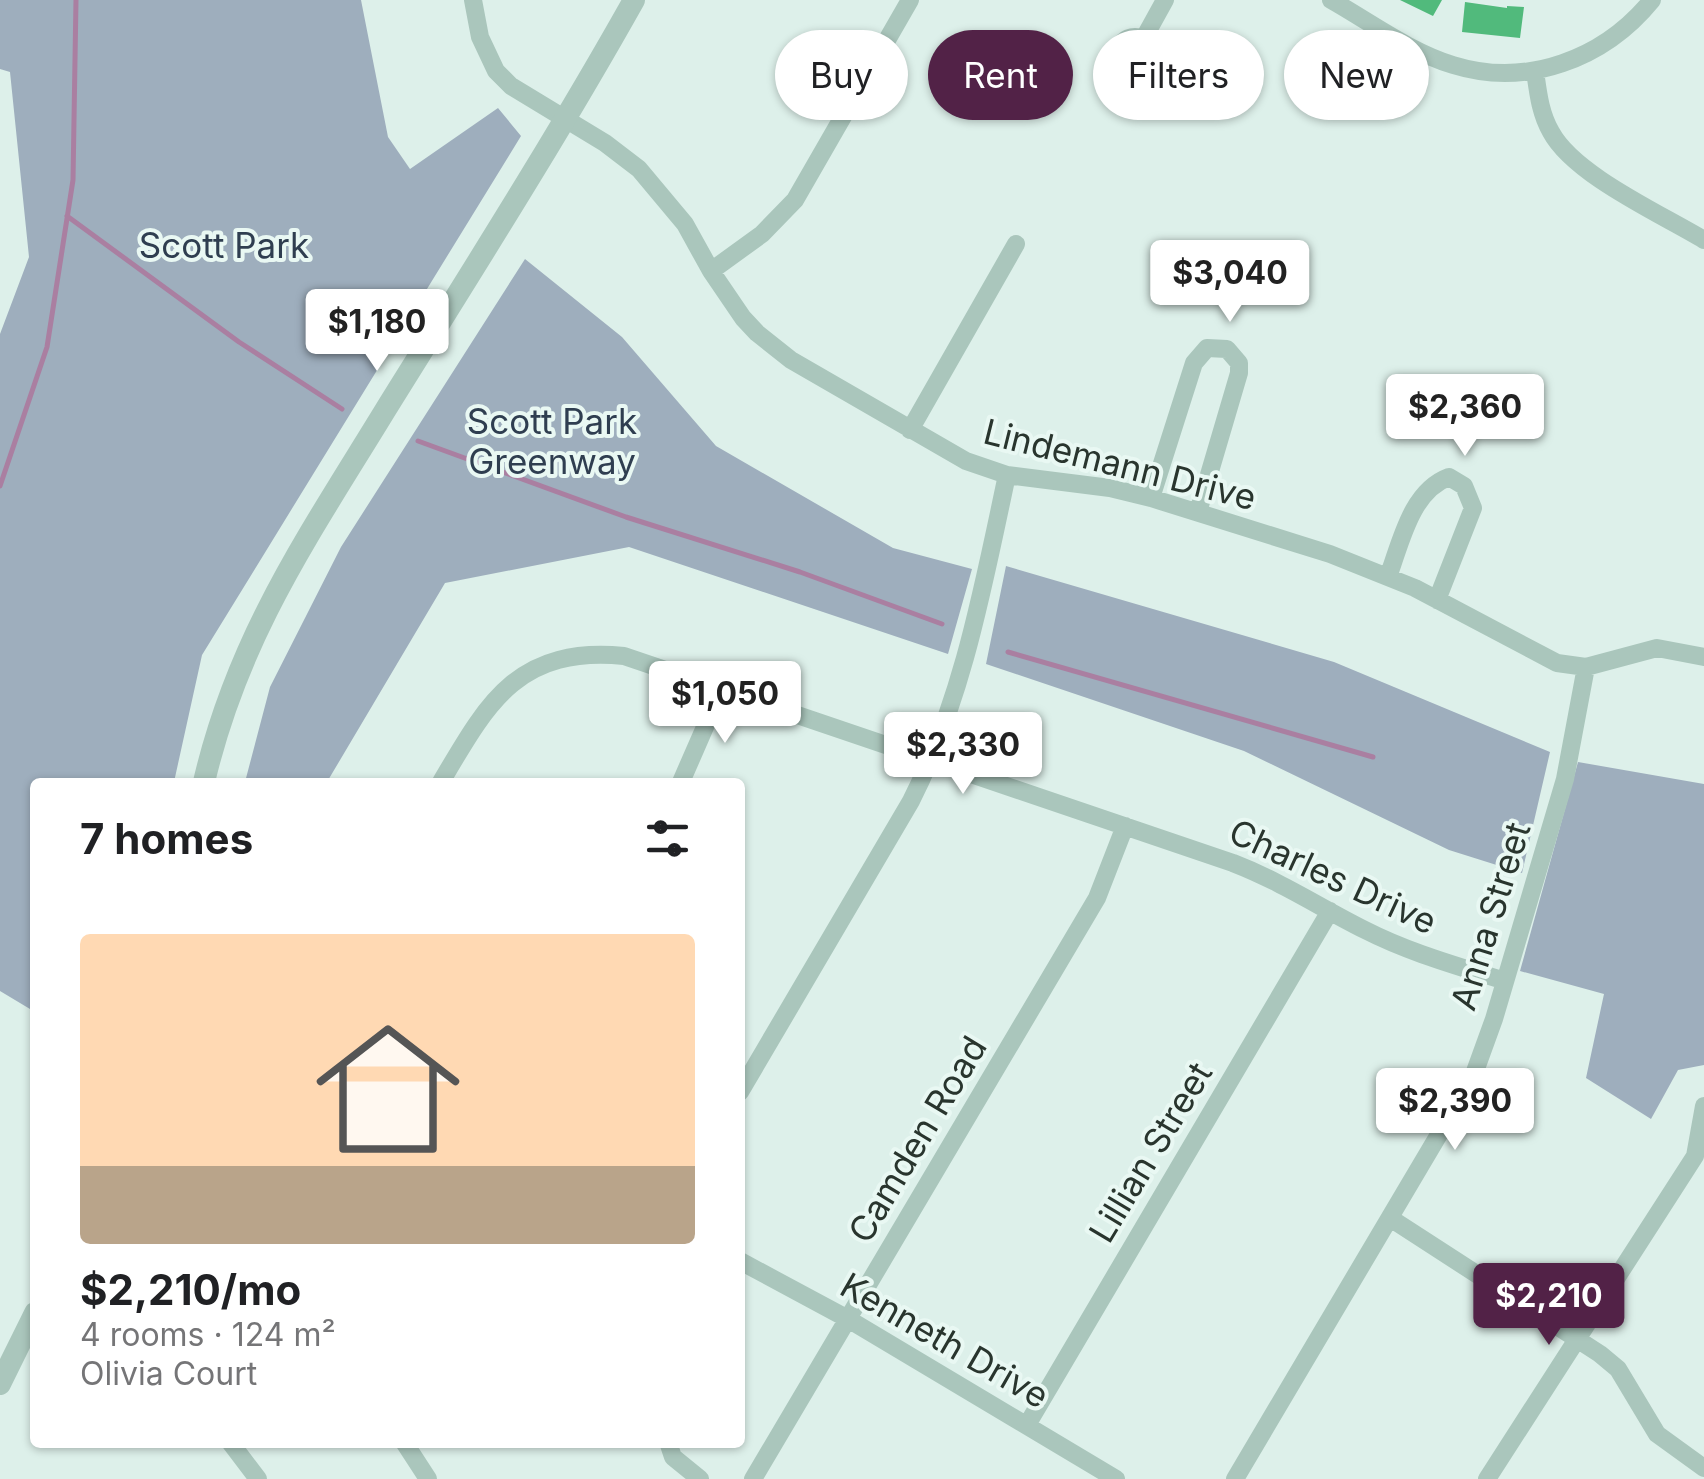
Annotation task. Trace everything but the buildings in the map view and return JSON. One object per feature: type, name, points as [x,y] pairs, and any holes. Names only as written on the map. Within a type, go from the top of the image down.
[{"type":"street","name":"Lindemann Drive","points":[[474,0],[480,38],[496,71],[512,86],[638,169],[685,224],[742,318],[777,350],[910,430],[966,461],[1006,475],[1096,486],[1151,498],[1330,554],[1437,600],[1557,663],[1586,668]]},
{"type":"street","points":[[205,778],[242,659],[283,576],[634,0]]},
{"type":"street","points":[[711,271],[762,234],[795,200],[910,0]]},
{"type":"street","points":[[1148,30],[1165,0]]},
{"type":"street","points":[[1331,0],[1429,56],[1452,65],[1505,73],[1535,71],[1586,55],[1628,25],[1652,0]]},
{"type":"street","points":[[1535,71],[1550,130],[1576,163],[1704,240]]},
{"type":"street","points":[[910,430],[1016,244]]},
{"type":"street","points":[[1151,498],[1194,363],[1207,348],[1227,349],[1239,363],[1239,373],[1198,512]]},
{"type":"street","points":[[745,1083],[931,761],[965,664],[1006,475]]},
{"type":"street","points":[[1388,577],[1415,508],[1431,484],[1450,477],[1464,486],[1473,508],[1437,600]]},
{"type":"street","points":[[1586,668],[1658,648],[1704,656]]},
{"type":"street","name":"Charles Drive","points":[[443,778],[488,705],[522,676],[560,658],[624,656],[1280,881],[1330,911],[1412,951],[1505,981]]},
{"type":"street","name":"Anna Street","points":[[1235,1479],[1473,1077],[1564,779],[1586,668]]},
{"type":"street","points":[[683,778],[722,688]]},
{"type":"street","name":"Camden Road","points":[[753,1479],[1098,898],[1126,826]]},
{"type":"street","name":"Lillian Street","points":[[1027,1425],[1330,911]]},
{"type":"street","points":[[1487,1479],[1694,1156],[1704,1106]]},
{"type":"street","points":[[1390,1218],[1578,1338],[1618,1369],[1657,1434],[1704,1468]]},
{"type":"street","name":"Kenneth Drive","points":[[745,1264],[848,1319],[1116,1479]]},
{"type":"street","points":[[0,1384],[30,1326]]},
{"type":"street","points":[[235,1448],[258,1479]]},
{"type":"street","points":[[408,1448],[428,1479]]},
{"type":"street","points":[[670,1448],[673,1457],[700,1479]]},
{"type":"green space","name":"Scott Park","points":[[0,0],[361,0],[388,137],[410,169],[498,108],[521,136],[202,655],[175,778],[30,778],[30,1009],[0,991],[0,334],[29,257],[10,72],[0,69]]},
{"type":"green space","name":"Scott Park Greenway","points":[[525,259],[622,337],[716,446],[893,548],[972,569],[948,654],[629,547],[445,583],[329,778],[246,778],[270,687],[341,547]]},
{"type":"green space","points":[[1006,566],[1334,662],[1550,752],[1522,873],[1449,850],[1244,751],[986,664]]},
{"type":"green space","points":[[1578,762],[1704,784],[1704,1065],[1678,1070],[1651,1119],[1586,1078],[1604,994],[1520,971]]},
{"type":"waterway","points":[[0,486],[47,347],[73,180],[76,0]]},
{"type":"waterway","points":[[67,216],[239,342],[342,409]]},
{"type":"waterway","points":[[418,441],[626,517],[800,572],[942,624]]},
{"type":"waterway","points":[[1008,652],[1373,757]]}]
